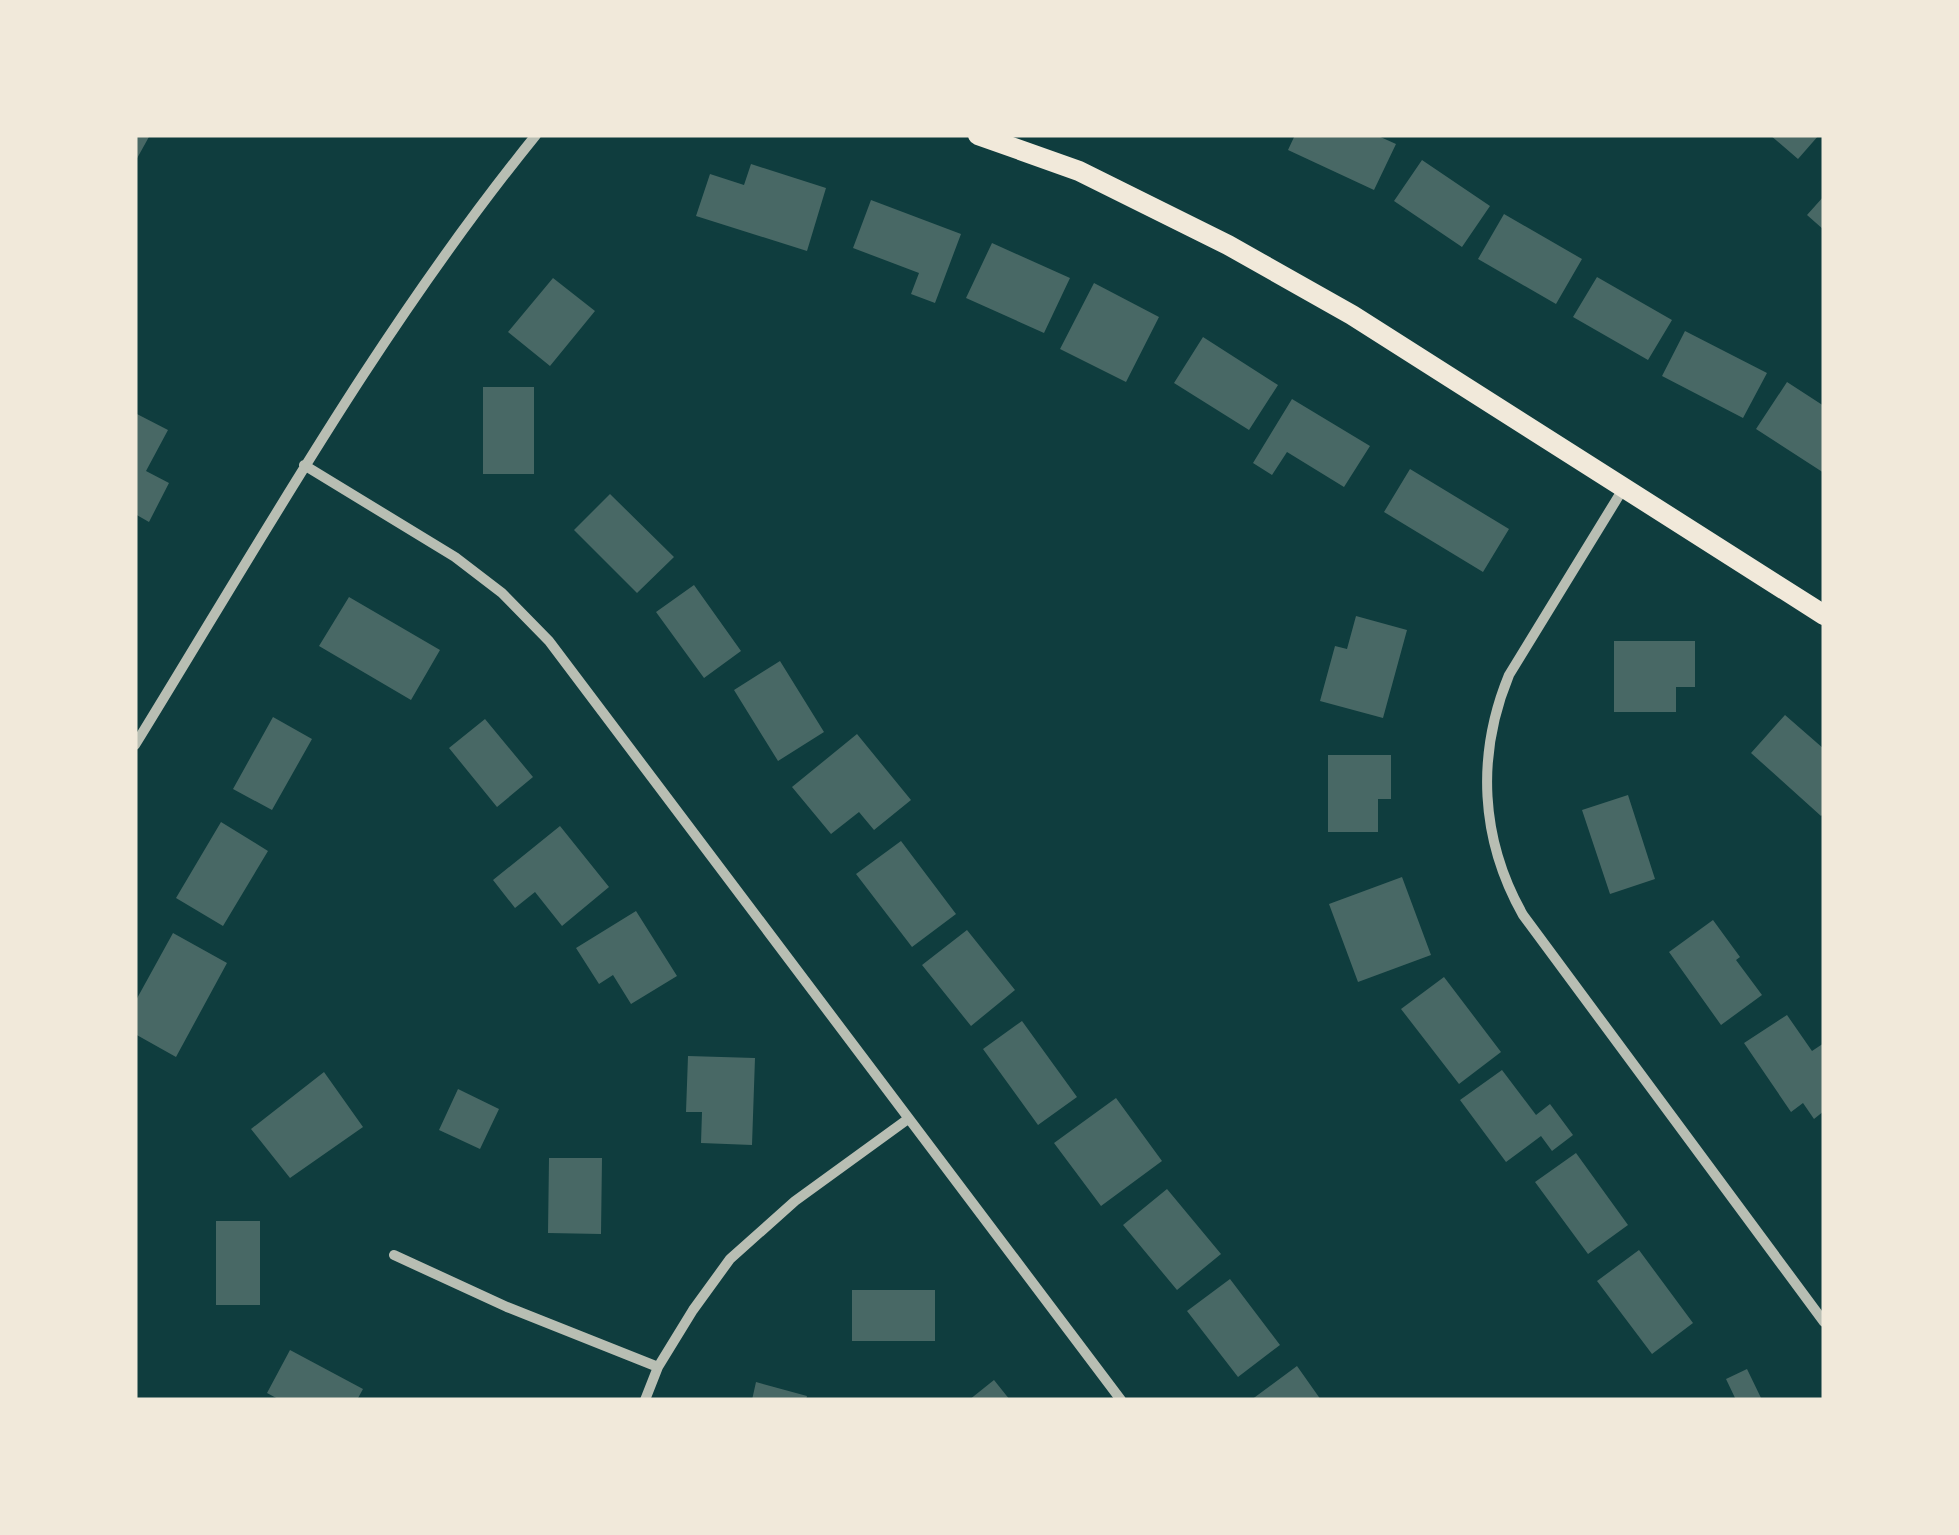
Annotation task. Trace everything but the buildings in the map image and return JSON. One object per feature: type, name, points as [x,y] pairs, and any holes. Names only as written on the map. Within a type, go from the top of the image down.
[{"type":"main road","points":[[978,135],[1079,171],[1228,245],[1352,316],[1824,615]]},
{"type":"street","points":[[135,744],[371,358],[473,212],[536,135]]},
{"type":"street","points":[[304,465],[455,558],[502,594],[548,641],[1121,1400]]},
{"type":"street","points":[[1623,488],[1509,675],[1500,698],[1486,772],[1494,846],[1523,915],[1824,1322]]},
{"type":"street","points":[[645,1400],[658,1367],[730,1259],[795,1201],[908,1118]]},
{"type":"street","points":[[394,1255],[507,1307],[658,1367]]}]
